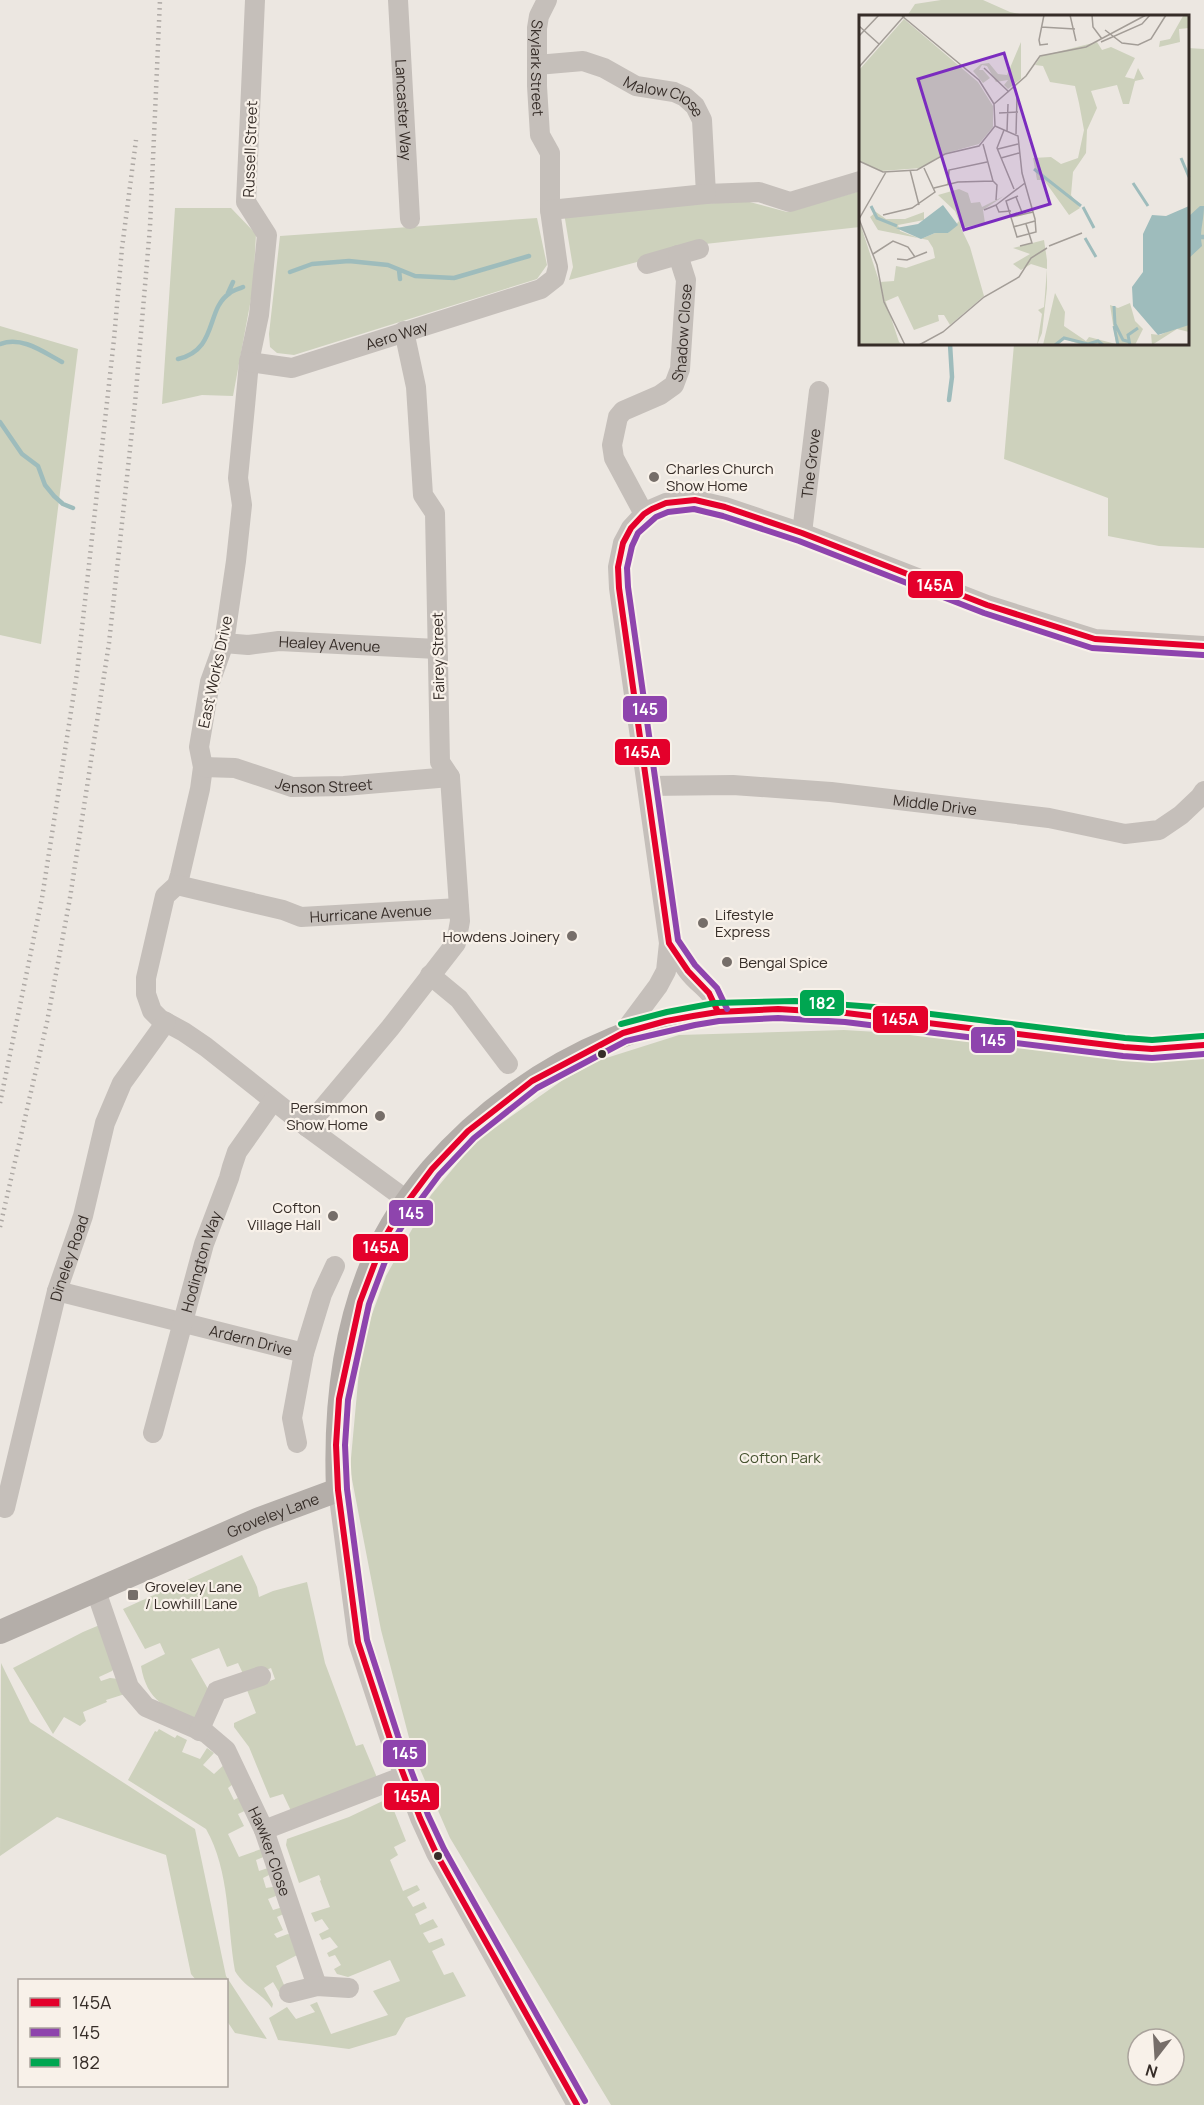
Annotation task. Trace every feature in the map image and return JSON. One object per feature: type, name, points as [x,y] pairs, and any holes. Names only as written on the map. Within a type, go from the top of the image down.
[{"type":"main road","name":"Groveley Lane","points":[[0,1632],[257,1520],[338,1490],[336,1445],[339,1399],[352,1330],[374,1262],[399,1213],[432,1169],[468,1131],[532,1081],[556,1066],[623,1033],[666,1021],[718,1012],[778,1009],[846,1013],[1152,1049],[1204,1045]]},
{"type":"street","name":"Russell Street","points":[[249,362],[259,315],[267,235],[246,202],[255,0]]},
{"type":"street","name":"Lancaster Way","points":[[398,0],[410,219]]},
{"type":"street","name":"Skylark Street","points":[[541,289],[555,278],[558,267],[550,210],[550,153],[540,135],[537,65],[537,28],[539,16],[547,0]]},
{"type":"street","name":"Malow Close","points":[[537,65],[590,62],[636,86],[674,92],[685,97],[695,106],[702,120],[706,194]]},
{"type":"street","points":[[550,210],[706,194],[759,192],[790,202],[859,182]]},
{"type":"street","points":[[647,264],[699,249]]},
{"type":"street","name":"Shadow Close","points":[[644,514],[614,458],[612,445],[618,417],[623,411],[660,395],[674,385],[680,369],[686,280],[678,255]]},
{"type":"street","name":"Aero Way","points":[[249,362],[291,368],[404,330],[541,289]]},
{"type":"street","name":"Fairey Street","points":[[307,1127],[390,1028],[456,943],[460,921],[450,777],[440,762],[435,513],[423,495],[416,387],[404,330]]},
{"type":"street","name":"East Works Drive","points":[[249,362],[238,478],[242,505],[224,643],[210,682],[199,747],[203,768],[200,789],[177,885],[165,896],[146,978],[146,994],[152,1011],[206,1047],[307,1127],[408,1201]]},
{"type":"street","name":"The Grove","points":[[802,533],[819,391]]},
{"type":"street","points":[[623,1033],[658,986],[666,971],[669,943],[618,567],[623,543],[631,528],[644,514],[666,503],[696,500],[725,507],[802,533],[987,605],[1095,639],[1204,646]]},
{"type":"street","name":"Healey Avenue","points":[[224,643],[248,645],[279,641],[437,649]]},
{"type":"street","name":"Jenson Street","points":[[203,768],[235,768],[292,787],[344,786],[450,777]]},
{"type":"street","name":"Middle Drive","points":[[648,786],[733,785],[831,792],[1049,818],[1125,834],[1159,830],[1181,816],[1204,791]]},
{"type":"street","name":"Hurricane Avenue","points":[[177,885],[283,910],[300,917],[459,908]]},
{"type":"street","points":[[669,943],[689,973],[715,999],[718,1012]]},
{"type":"street","points":[[658,986],[689,973]]},
{"type":"street","points":[[430,975],[459,999],[508,1064]]},
{"type":"street","name":"Dineley Road","points":[[5,1508],[57,1291],[83,1216],[110,1113],[122,1083],[166,1022]]},
{"type":"street","name":"Hodington Way","points":[[153,1433],[204,1244],[237,1152],[273,1101]]},
{"type":"street","name":"Ardern Drive","points":[[297,1443],[292,1418],[304,1353],[322,1294],[335,1266]]},
{"type":"street","name":"Ardern Drive","points":[[57,1291],[304,1353]]},
{"type":"street","points":[[338,1490],[358,1642],[420,1818],[436,1853],[577,2105]]},
{"type":"street","name":"Hawker Close","points":[[96,1590],[129,1687],[146,1707],[206,1733],[226,1750],[264,1830],[317,1986]]},
{"type":"street","points":[[199,1731],[217,1691],[261,1676]]},
{"type":"street","points":[[264,1830],[404,1776]]},
{"type":"street","points":[[289,1993],[317,1986],[349,1988]]},
{"type":"green space","points":[[941,0],[983,0],[1010,12],[1024,15],[908,15],[915,4]]},
{"type":"green space","points":[[1189,48],[1204,49],[1204,548],[1159,546],[1108,536],[1108,498],[1004,459],[1014,345],[1189,345]]},
{"type":"green space","points":[[859,191],[859,227],[705,244],[569,280],[573,267],[564,213],[746,201],[787,212]]},
{"type":"green space","points":[[175,208],[231,208],[256,234],[253,288],[233,396],[202,395],[162,404]]},
{"type":"green space","points":[[537,218],[547,265],[537,279],[294,355],[277,353],[270,347],[269,334],[280,236]]},
{"type":"green space","points":[[0,326],[78,349],[41,644],[0,635]]},
{"type":"green space","name":"Cofton Park","points":[[844,1030],[1204,1051],[1204,2105],[611,2105],[450,1838],[413,1753],[381,1630],[350,1469],[364,1336],[386,1276],[431,1195],[476,1141],[563,1080],[600,1060],[679,1035]]},
{"type":"green space","points":[[242,1555],[257,1587],[259,1597],[307,1582],[325,1663],[356,1746],[363,1744],[378,1780],[292,1813],[283,1794],[270,1798],[249,1747],[234,1727],[234,1723],[256,1713],[247,1690],[275,1679],[271,1668],[245,1678],[238,1663],[227,1667],[219,1648],[191,1659],[208,1689],[197,1720],[167,1707],[153,1696],[148,1688],[141,1666],[165,1654],[160,1643],[145,1649],[123,1609]]},
{"type":"green space","points":[[102,1624],[117,1665],[112,1671],[99,1677],[101,1681],[110,1678],[119,1679],[125,1694],[106,1700],[107,1702],[83,1712],[86,1721],[80,1726],[64,1717],[53,1734],[13,1668]]},
{"type":"green space","points":[[1,1663],[30,1722],[195,1829],[228,1979],[195,1979],[191,1974],[166,1855],[57,1817],[0,1856]]},
{"type":"green space","points":[[159,1729],[175,1738],[177,1735],[187,1740],[182,1752],[200,1759],[207,1748],[214,1753],[203,1765],[214,1774],[227,1762],[238,1780],[228,1788],[234,1800],[243,1795],[249,1809],[238,1814],[244,1826],[228,1834],[239,1857],[264,1848],[266,1856],[256,1860],[259,1871],[271,1867],[273,1873],[263,1878],[266,1888],[278,1886],[281,1894],[268,1899],[273,1910],[286,1906],[288,1912],[277,1917],[283,1930],[274,1934],[277,1938],[288,1934],[293,1936],[301,1953],[276,1966],[287,1992],[280,1994],[273,1982],[264,1988],[273,2004],[272,2008],[235,1971],[224,1880],[214,1845],[206,1829],[128,1780],[155,1731]]},
{"type":"green space","points":[[389,1798],[406,1841],[394,1847],[398,1855],[390,1860],[403,1891],[417,1885],[420,1890],[407,1897],[413,1907],[424,1902],[427,1908],[415,1914],[420,1925],[433,1919],[438,1927],[423,1933],[429,1943],[442,1938],[445,1945],[432,1951],[444,1975],[453,1972],[466,1996],[406,2018],[396,2035],[349,2049],[278,2040],[269,2018],[287,2007],[296,2019],[315,2012],[310,2005],[317,2002],[331,2034],[388,2015],[373,1991],[400,1981],[390,1960],[348,1977],[337,1974],[334,1969],[341,1965],[335,1955],[329,1957],[327,1953],[338,1947],[330,1937],[322,1940],[319,1934],[329,1929],[322,1919],[315,1922],[311,1913],[330,1907],[321,1880],[319,1875],[299,1883],[286,1845],[287,1839],[349,1817]]},
{"type":"green space","points":[[228,1979],[267,2039],[235,2033],[228,2022]]},
{"type":"water","points":[[1200,206],[1204,206],[1202,246],[1189,258],[1189,216]]},
{"type":"waterway","points":[[290,272],[312,264],[349,261],[388,265],[415,276],[454,278],[529,256]]},
{"type":"waterway","points":[[399,270],[400,279]]},
{"type":"waterway","points":[[228,293],[233,282]]},
{"type":"waterway","points":[[178,359],[191,354],[200,347],[222,300],[231,292],[243,287]]},
{"type":"waterway","points":[[0,344],[8,342],[25,344],[62,362]]},
{"type":"waterway","points":[[949,400],[952,377],[950,345]]},
{"type":"waterway","points":[[0,422],[22,454],[38,466],[45,485],[54,496],[63,504],[73,508]]},
{"type":"railway","points":[[0,1227],[47,1022],[70,898],[109,643],[135,403],[150,227],[160,0]]},
{"type":"railway","points":[[0,1103],[42,898],[77,673],[122,248],[136,140]]},
{"type":"transit line","name":"145A","points":[[718,1012],[709,993],[688,971],[669,943],[619,588],[618,567],[623,543],[631,528],[644,514],[666,503],[695,500],[725,507],[802,533],[987,605],[1095,639],[1204,646]]},
{"type":"transit line","name":"145","points":[[727,1009],[717,988],[695,965],[678,940],[627,568],[632,546],[638,533],[656,517],[668,512],[694,509],[723,516],[799,541],[984,613],[1092,648],[1203,655]]},
{"type":"transit line","name":"182","points":[[621,1024],[715,1003],[795,1001],[874,1007],[1125,1038],[1152,1040],[1203,1036]]},
{"type":"transit line","name":"145A","points":[[577,2105],[436,1853],[390,1739],[358,1642],[338,1490],[336,1445],[339,1399],[360,1302],[384,1239],[399,1213],[432,1169],[468,1131],[532,1081],[623,1033],[666,1021],[718,1012],[778,1009],[846,1013],[1124,1047],[1152,1049],[1204,1045]]},
{"type":"transit line","name":"145","points":[[585,2101],[444,1849],[428,1815],[398,1736],[367,1640],[347,1489],[345,1445],[348,1400],[369,1304],[392,1243],[407,1218],[439,1175],[474,1138],[537,1088],[626,1041],[719,1021],[778,1018],[845,1022],[1123,1056],[1152,1058],[1204,1054]]},
{"type":"place","name":"Charles Church Show Home","points":[[654,477]]},
{"type":"place","name":"Lifestyle Express","points":[[703,923]]},
{"type":"place","name":"Howdens Joinery","points":[[572,936]]},
{"type":"place","name":"Bengal Spice","points":[[727,962]]},
{"type":"place","name":"Persimmon Show Home","points":[[380,1116]]},
{"type":"place","name":"Cofton Village Hall","points":[[333,1216]]},
{"type":"place","name":"Groveley Lane / Lowhill Lane","points":[[133,1595]]}]
